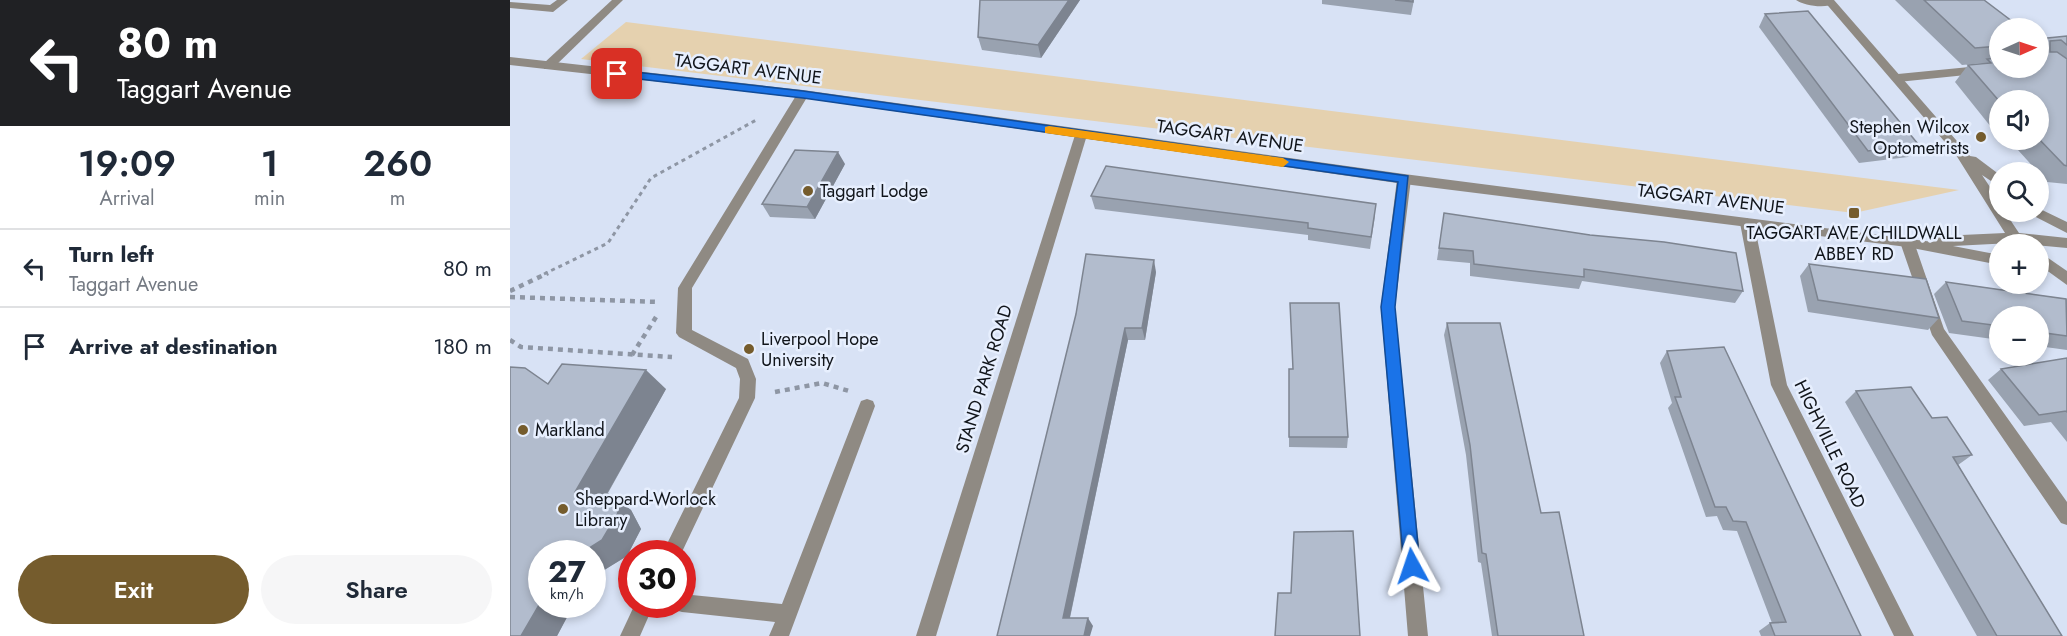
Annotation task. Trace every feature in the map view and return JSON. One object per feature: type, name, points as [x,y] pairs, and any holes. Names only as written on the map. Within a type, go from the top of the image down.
[{"type":"street","points":[[510,5],[553,9],[563,0]]},
{"type":"street","points":[[548,66],[618,0]]},
{"type":"street","points":[[1801,0],[1829,1],[1961,152],[2014,234]]},
{"type":"street","name":"TAGGART AVENUE","points":[[510,61],[803,94],[1404,179],[1907,242],[1989,258]]},
{"type":"street","points":[[1898,78],[1989,69]]},
{"type":"street","points":[[678,540],[747,398],[748,379],[742,364],[684,333],[685,288],[803,94]]},
{"type":"street","name":"STAND PARK ROAD","points":[[926,636],[1081,135]]},
{"type":"street","points":[[1961,152],[1989,174]]},
{"type":"street","points":[[1404,179],[1388,307],[1418,636]]},
{"type":"street","points":[[2049,218],[2067,228]]},
{"type":"street","name":"HIGHVILLE ROAD","points":[[1747,223],[1779,385],[1904,636]]},
{"type":"street","name":"TAGGART AVENUE","points":[[1907,242],[1989,241]]},
{"type":"street","points":[[1907,242],[1937,331],[2067,517]]},
{"type":"street","name":"TAGGART AVENUE","points":[[2049,242],[2067,243]]},
{"type":"street","points":[[2049,265],[2067,280]]},
{"type":"street","points":[[2049,275],[2067,280]]},
{"type":"street","points":[[779,636],[867,406]]},
{"type":"street","points":[[696,604],[789,614]]},
{"type":"street","points":[[630,636],[638,618]]},
{"type":"path","points":[[510,291],[608,243],[651,178],[803,94]]},
{"type":"path","points":[[510,297],[666,302]]},
{"type":"path","points":[[510,340],[521,347],[677,357]]},
{"type":"path","points":[[747,398],[811,383],[844,387],[867,406]]},
{"type":"shaded area","points":[[626,22],[1959,190],[1854,213],[581,59]]},
{"type":"building","points":[[980,0],[1069,0],[1038,45],[978,37]]},
{"type":"building","points":[[1924,0],[1984,0],[2008,18],[1989,18],[1989,47],[1975,48]]},
{"type":"building","points":[[1808,11],[1918,144],[1868,151],[1765,14]]},
{"type":"building","points":[[2067,36],[2067,45],[2061,40],[2050,41],[2050,52],[2057,52],[2067,59],[2067,166],[2049,149],[2049,90],[1990,90],[1968,65],[1989,63],[1989,78],[2049,78],[2049,38]]},
{"type":"building","points":[[795,150],[838,152],[807,207],[762,204]]},
{"type":"building","points":[[1106,166],[1376,204],[1371,237],[1308,228],[1308,223],[1091,196]]},
{"type":"building","points":[[1444,213],[1590,235],[1664,242],[1736,253],[1743,291],[1584,269],[1584,277],[1474,264],[1473,251],[1439,248]]},
{"type":"building","points":[[1086,254],[1154,260],[1142,328],[1125,328],[1063,618],[1088,618],[1084,636],[997,636],[1076,314]]},
{"type":"building","points":[[1809,264],[1926,279],[1939,318],[1818,300]]},
{"type":"building","points":[[1946,282],[1989,288],[1989,294],[2031,294],[2066,299],[2067,336],[2049,334],[2049,306],[1989,306],[1989,325],[1962,321]]},
{"type":"building","points":[[1290,303],[1339,303],[1348,437],[1289,437],[1289,369],[1293,369]]},
{"type":"building","points":[[1447,323],[1500,323],[1541,513],[1559,512],[1584,636],[1498,636],[1486,554],[1482,553],[1470,445]]},
{"type":"building","points":[[1724,347],[1861,636],[1775,636],[1770,623],[1786,622],[1746,522],[1733,521],[1726,507],[1715,507],[1675,397],[1681,397],[1667,351]]},
{"type":"building","points":[[2067,358],[2067,412],[2039,415],[2001,369],[2019,366],[2049,366],[2049,361]]},
{"type":"building","name":"Sheppard-Worlock Library","points":[[562,364],[646,370],[575,492],[608,494],[618,513],[602,540],[528,540],[528,618],[532,618],[521,636],[510,636],[510,367],[525,368],[548,384]]},
{"type":"building","points":[[1911,387],[1932,418],[1947,417],[1972,455],[1953,457],[2062,636],[1997,636],[1856,391]]},
{"type":"building","points":[[1353,531],[1360,636],[1275,636],[1278,593],[1291,593],[1294,532]]},
{"type":"slow traffic","points":[[1049,130],[1283,162]]},
{"type":"place","name":"Stephen Wilcox Optometrists","points":[[1981,137]]},
{"type":"place","name":"Taggart Lodge","points":[[808,191]]},
{"type":"place","name":"TAGGART AVE/CHILDWALL ABBEY RD","points":[[1854,213]]},
{"type":"place","name":"Liverpool Hope University","points":[[749,349]]},
{"type":"place","name":"Markland","points":[[523,430]]},
{"type":"place","name":"Sheppard-Worlock Library","points":[[563,509]]},
{"type":"route","points":[[617,74],[803,94],[1404,179],[1388,307],[1412,566]]}]
